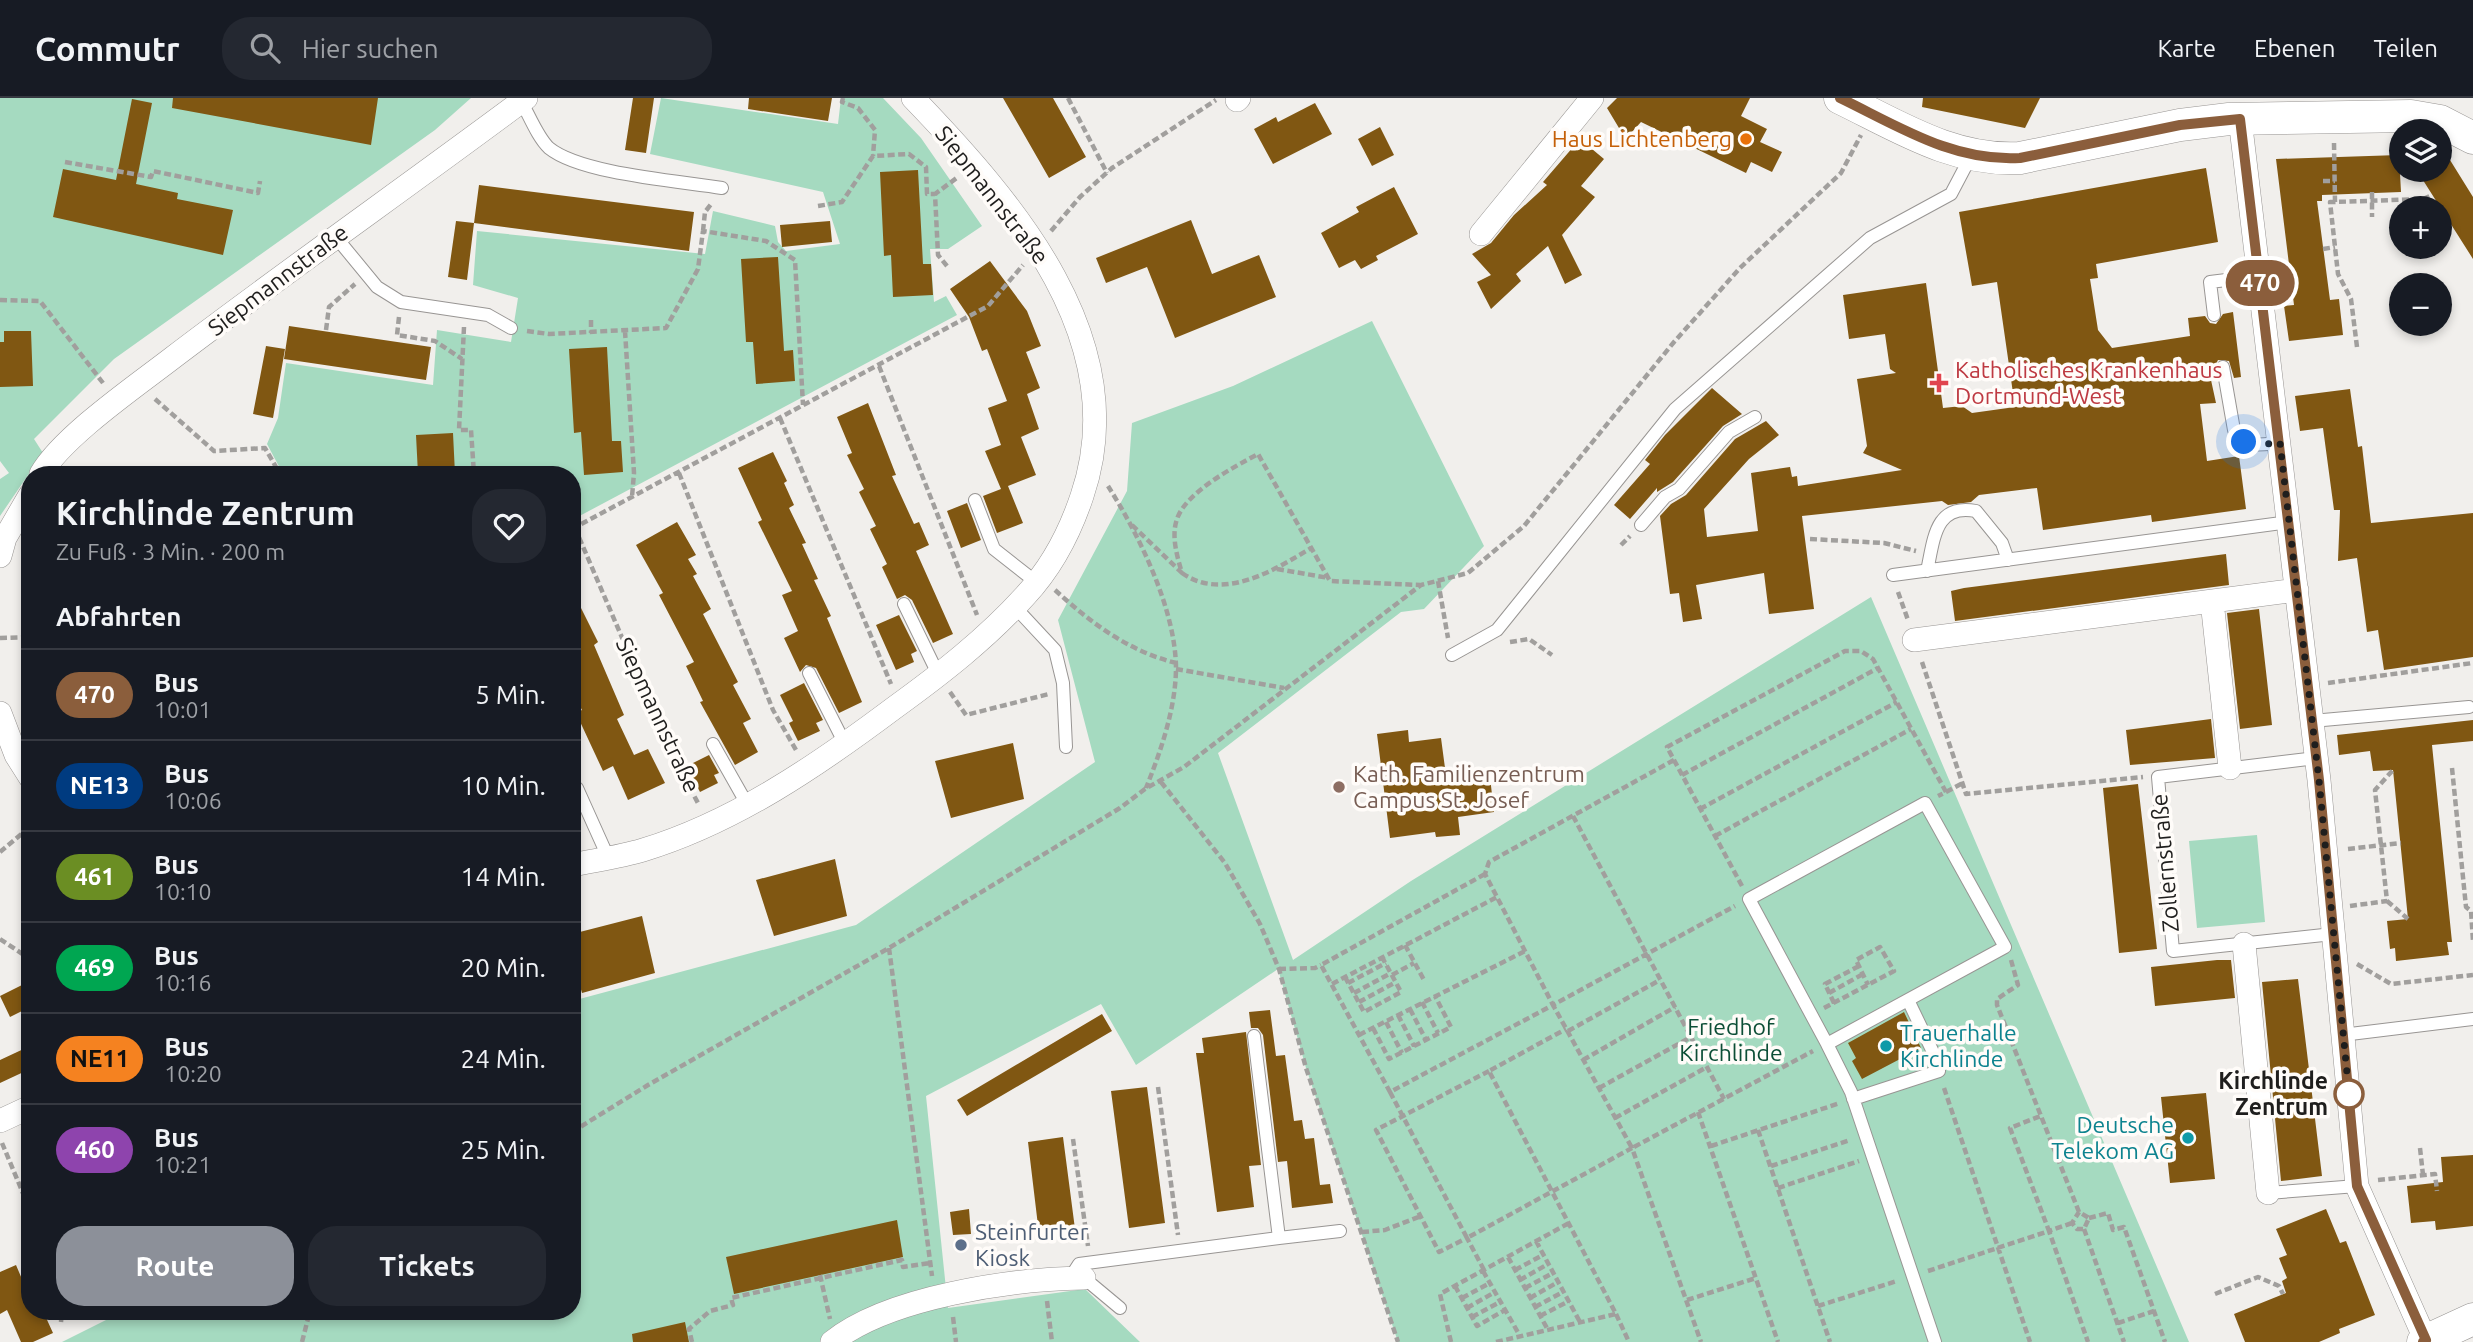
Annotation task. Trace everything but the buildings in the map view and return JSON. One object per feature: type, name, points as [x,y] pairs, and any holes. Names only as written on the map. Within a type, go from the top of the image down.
[{"type":"main road","points":[[1840,98],[1926,140],[1971,156],[2020,158],[2180,125],[2240,119],[2426,118],[2454,127],[2473,138]]},
{"type":"main road","points":[[2425,1341],[2473,1319]]},
{"type":"street","name":"Siepmannstraße","points":[[581,863],[642,850],[710,824],[845,744],[939,676],[986,636],[1036,582],[1065,542],[1086,485],[1092,458],[1096,418],[1092,369],[1065,294],[1037,247],[972,165],[913,98]]},
{"type":"street","points":[[1481,234],[1592,98]]},
{"type":"street","name":"Siepmannstraße","points":[[46,466],[138,384],[335,236],[524,100]]},
{"type":"street","points":[[2240,119],[2312,722],[2343,1035],[2368,1183],[2425,1341]]},
{"type":"street","points":[[0,556],[5,538],[21,510]]},
{"type":"street","points":[[1914,640],[2297,590]]},
{"type":"street","points":[[2212,601],[2230,768]]},
{"type":"street","points":[[0,713],[21,763]]},
{"type":"street","points":[[2244,944],[2268,1193]]},
{"type":"street","points":[[0,1121],[21,1111]]},
{"type":"street","points":[[832,1342],[874,1317],[908,1303],[1081,1273]]},
{"type":"lane","points":[[524,100],[548,146],[566,158],[602,169],[722,188]]},
{"type":"lane","points":[[1452,655],[1497,630],[1675,409],[1870,238],[1951,194],[1971,156]]},
{"type":"lane","points":[[335,236],[377,287],[401,302],[488,315],[511,328]]},
{"type":"lane","points":[[2214,315],[2210,282],[2259,276]]},
{"type":"lane","points":[[2223,367],[2234,430],[2239,439],[2253,445],[2280,443]]},
{"type":"lane","points":[[1641,525],[1665,497],[1679,489],[1729,432],[1755,417]]},
{"type":"lane","points":[[975,500],[994,550],[1036,582]]},
{"type":"lane","points":[[1927,570],[1936,533],[1946,514],[1961,508],[1976,511],[2002,543],[2008,560]]},
{"type":"lane","points":[[1893,575],[2289,522]]},
{"type":"lane","points":[[904,604],[939,676]]},
{"type":"lane","points":[[1014,607],[1055,650],[1063,691],[1066,747]]},
{"type":"lane","points":[[809,673],[845,744]]},
{"type":"lane","points":[[2312,722],[2469,706]]},
{"type":"lane","points":[[713,744],[747,804]]},
{"type":"lane","name":"Zollernstraße","points":[[2316,758],[2158,777],[2172,951],[2333,934]]},
{"type":"lane","points":[[581,797],[608,857]]},
{"type":"lane","points":[[1826,1044],[2005,947],[1925,803],[1749,899],[1853,1099],[1936,1342]]},
{"type":"lane","points":[[1853,1099],[1939,1071],[1908,1000]]},
{"type":"lane","points":[[2343,1035],[2473,1019]]},
{"type":"lane","points":[[1254,1036],[1279,1238]]},
{"type":"lane","points":[[2268,1193],[2368,1183]]},
{"type":"lane","points":[[1081,1273],[1180,1251],[1340,1230]]},
{"type":"lane","points":[[1081,1273],[1120,1308]]},
{"type":"path","points":[[818,206],[842,202],[873,156],[875,130],[858,108],[842,102],[843,98]]},
{"type":"path","points":[[1068,98],[1107,173]]},
{"type":"path","points":[[581,525],[988,306],[1080,197],[1107,173],[1232,98]]},
{"type":"path","points":[[2335,202],[2337,117]]},
{"type":"path","points":[[1182,573],[1174,535],[1177,517],[1199,492],[1259,453],[1330,581],[1420,585],[1468,573],[1524,526],[1674,342],[1740,268],[1841,173],[1864,129]]},
{"type":"path","points":[[873,156],[909,154],[926,167],[927,194],[935,194],[972,165]]},
{"type":"path","points":[[65,162],[152,177],[153,171],[258,192],[260,181]]},
{"type":"path","points":[[2323,181],[2335,181]]},
{"type":"path","points":[[549,334],[666,328],[698,269],[705,212],[722,188]]},
{"type":"path","points":[[2372,192],[2372,217]]},
{"type":"path","points":[[935,194],[938,255],[947,266]]},
{"type":"path","points":[[2357,347],[2351,299],[2338,274],[2330,202],[2423,199],[2432,195]]},
{"type":"path","points":[[703,231],[766,241],[796,260],[803,405]]},
{"type":"path","points":[[2323,249],[2335,247]]},
{"type":"path","points":[[326,330],[329,307],[352,287]]},
{"type":"path","points":[[0,300],[40,301],[100,379]]},
{"type":"path","points":[[399,319],[397,335],[435,341],[462,360]]},
{"type":"path","points":[[591,320],[592,332]]},
{"type":"path","points":[[625,331],[634,473],[632,497]]},
{"type":"path","points":[[464,333],[458,430],[471,430],[473,466]]},
{"type":"path","points":[[878,366],[986,636]]},
{"type":"path","points":[[138,384],[214,451],[265,448],[275,466]]},
{"type":"path","points":[[780,418],[868,634],[901,703]]},
{"type":"path","points":[[1092,458],[1132,525],[1165,608],[1176,663],[1167,721],[1145,789]]},
{"type":"path","points":[[678,473],[773,710],[806,769]]},
{"type":"path","points":[[1132,525],[1182,573],[1207,583],[1258,578],[1311,548]]},
{"type":"path","points":[[1810,539],[1884,543],[1931,555]]},
{"type":"path","name":"Siepmannstraße","points":[[581,545],[672,754],[710,824]]},
{"type":"path","points":[[1276,569],[1329,578]]},
{"type":"path","points":[[1893,575],[1966,794],[2158,777]]},
{"type":"path","points":[[1438,580],[1452,655]]},
{"type":"path","points":[[581,1127],[889,948],[1120,808],[1145,789],[1161,782],[1420,585]]},
{"type":"path","points":[[1073,607],[1117,639],[1147,656],[1176,663]]},
{"type":"path","points":[[0,638],[21,637]]},
{"type":"path","points":[[1502,644],[1529,639],[1552,655]]},
{"type":"path","points":[[1390,1092],[1749,899],[1667,747],[1845,651],[1861,651],[1873,659],[1946,792]]},
{"type":"path","points":[[2325,683],[2473,663]]},
{"type":"path","points":[[1682,775],[1878,668]]},
{"type":"path","points":[[1176,669],[1284,688]]},
{"type":"path","points":[[939,676],[966,715],[1063,691]]},
{"type":"path","points":[[1700,809],[1897,702]]},
{"type":"path","points":[[1715,836],[1911,729]]},
{"type":"path","points":[[1279,969],[1315,968],[1321,965],[1485,874],[1489,862],[1674,760]]},
{"type":"path","points":[[2452,768],[2466,907],[2470,911],[2473,942]]},
{"type":"path","points":[[2393,770],[2375,790],[2387,901],[2408,919]]},
{"type":"path","points":[[1161,782],[1225,863],[1261,924],[1279,969],[1306,1068],[1398,1342]]},
{"type":"path","points":[[1925,803],[1963,783]]},
{"type":"path","points":[[1573,816],[1724,1099]]},
{"type":"path","points":[[0,852],[21,834]]},
{"type":"path","points":[[2343,850],[2401,843]]},
{"type":"path","points":[[1485,874],[1632,1148],[1701,1342]]},
{"type":"path","points":[[1332,984],[1497,897]]},
{"type":"path","points":[[2350,906],[2387,901]]},
{"type":"path","points":[[0,939],[21,953]]},
{"type":"path","points":[[1405,946],[1424,981]]},
{"type":"path","points":[[1811,1015],[1868,985],[1894,971],[1880,947],[1856,960],[1868,985]]},
{"type":"path","points":[[2005,947],[2016,971],[2018,985],[2002,994],[1997,999],[1997,1005],[2043,1115],[2079,1212],[2089,1218],[2108,1213],[2113,1230],[2124,1227],[2165,1342]]},
{"type":"path","points":[[889,948],[934,1298]]},
{"type":"path","points":[[1359,1035],[1525,951]]},
{"type":"path","points":[[1345,977],[1364,1012],[1401,992],[1382,957]]},
{"type":"path","points":[[1348,983],[1385,963]]},
{"type":"path","points":[[1353,993],[1414,963]]},
{"type":"path","points":[[2356,964],[2391,984],[2473,975]]},
{"type":"path","points":[[1321,965],[1520,1336]]},
{"type":"path","points":[[1834,1003],[1825,984],[1859,966]]},
{"type":"path","points":[[1829,993],[1863,974]]},
{"type":"path","points":[[1660,980],[1376,1130],[1439,1252],[1826,1044]]},
{"type":"path","points":[[1359,1002],[1396,982]]},
{"type":"path","points":[[1373,1028],[1389,1059],[1402,1053],[1451,1027],[1435,996]]},
{"type":"path","points":[[1422,1002],[1438,1033]]},
{"type":"path","points":[[1583,1060],[1675,1007]]},
{"type":"path","points":[[1410,1009],[1426,1040]]},
{"type":"path","points":[[1398,1015],[1414,1046]]},
{"type":"path","points":[[1385,1022],[1402,1053]]},
{"type":"path","points":[[1599,1088],[1690,1037]]},
{"type":"path","points":[[1615,1118],[1706,1067]]},
{"type":"path","points":[[1489,1071],[1629,1342]]},
{"type":"path","points":[[1939,1071],[2030,1342]]},
{"type":"path","points":[[1158,1087],[1180,1251]]},
{"type":"path","points":[[1711,1146],[1853,1099]]},
{"type":"path","points":[[1698,1112],[1778,1342]]},
{"type":"path","points":[[2043,1115],[2010,1128],[2088,1342]]},
{"type":"path","points":[[1758,1130],[1830,1342]]},
{"type":"path","points":[[1771,1166],[1865,1135]]},
{"type":"path","points":[[0,1139],[21,1189]]},
{"type":"path","points":[[1073,1139],[1081,1273]]},
{"type":"path","points":[[2420,1148],[2423,1175]]},
{"type":"path","points":[[1778,1188],[1873,1156]]},
{"type":"path","points":[[2368,1183],[2435,1174],[2437,1191]]},
{"type":"path","points":[[1818,1306],[2072,1223],[2079,1212]]},
{"type":"path","points":[[1362,1232],[1385,1230],[1420,1216]]},
{"type":"path","points":[[2089,1218],[2084,1229],[2124,1342]]},
{"type":"path","points":[[1451,1342],[1440,1294],[1569,1223]]},
{"type":"path","points":[[2072,1223],[2077,1229],[2084,1229]]},
{"type":"path","points":[[1536,1241],[1580,1322]]},
{"type":"path","points":[[1515,1270],[1543,1255]]},
{"type":"path","points":[[1508,1257],[1548,1330]]},
{"type":"path","points":[[692,1342],[689,1329],[710,1311],[733,1305],[731,1298],[902,1260],[903,1267],[930,1263]]},
{"type":"path","points":[[1520,1280],[1548,1264]]},
{"type":"path","points":[[1525,1288],[1553,1273]]},
{"type":"path","points":[[821,1277],[829,1314]]},
{"type":"path","points":[[2215,1294],[2258,1277],[2279,1286],[2283,1294]]},
{"type":"path","points":[[1687,1300],[1756,1278]]},
{"type":"path","points":[[1045,1281],[1052,1342]]},
{"type":"path","points":[[1530,1298],[1558,1282]]},
{"type":"path","points":[[1462,1298],[1490,1283]]},
{"type":"path","points":[[1455,1286],[1477,1326],[1505,1310]]},
{"type":"path","points":[[1467,1308],[1495,1292]]},
{"type":"path","points":[[1535,1307],[1563,1292]]},
{"type":"path","points":[[1540,1316],[1569,1301]]},
{"type":"path","points":[[1472,1317],[1500,1302]]},
{"type":"path","points":[[2118,1323],[2154,1311]]},
{"type":"path","points":[[1496,1342],[1616,1314]]},
{"type":"path","points":[[302,1342],[308,1320]]},
{"type":"green space","points":[[0,98],[471,98],[435,130],[114,359],[34,439],[43,453],[34,466],[21,466],[21,485],[0,516],[0,479],[9,473],[0,461]]},
{"type":"green space","points":[[661,98],[838,124],[841,98],[883,98],[921,138],[982,226],[948,249],[930,249],[934,302],[946,296],[957,315],[581,515],[581,466],[279,466],[267,444],[278,418],[286,363],[433,385],[437,330],[511,342],[518,298],[473,285],[477,231],[705,254],[713,211],[775,226],[778,242],[786,251],[840,244],[823,192],[650,154]]},
{"type":"green space","name":"Friedhof Kirchlinde","points":[[1372,321],[1484,546],[1424,609],[1401,612],[1218,753],[1293,960],[1411,881],[1871,597],[2189,1342],[1398,1342],[1306,1068],[1278,969],[1136,1065],[1101,1004],[926,1096],[948,1308],[1085,1289],[1140,1342],[62,1342],[106,1320],[581,1320],[581,999],[856,925],[1095,762],[1058,620],[1127,491],[1132,423],[1233,386]]},
{"type":"green space","points":[[2257,835],[2265,922],[2197,928],[2189,841]]},
{"type":"bus line","name":"470","points":[[1840,98],[1926,140],[1959,153],[1994,159],[2020,158],[2180,125],[2240,119],[2319,780],[2357,1186],[2426,1340],[2423,1342]]},
{"type":"place","name":"Haus Lichtenberg","points":[[1746,139]]},
{"type":"place","name":"Katholisches Krankenhaus Dortmund-West","points":[[1939,383]]},
{"type":"place","name":"Kath. Familienzentrum Campus St. Josef","points":[[1339,787]]},
{"type":"place","name":"Trauerhalle Kirchlinde","points":[[1886,1046]]},
{"type":"place","name":"Kirchlinde Zentrum","points":[[2349,1094]]},
{"type":"place","name":"Deutsche Telekom AG","points":[[2188,1138]]},
{"type":"place","name":"Steinfurter Kiosk","points":[[961,1245]]},
{"type":"route","points":[[2244,442],[2253,445],[2280,443],[2319,780],[2349,1094]]}]
